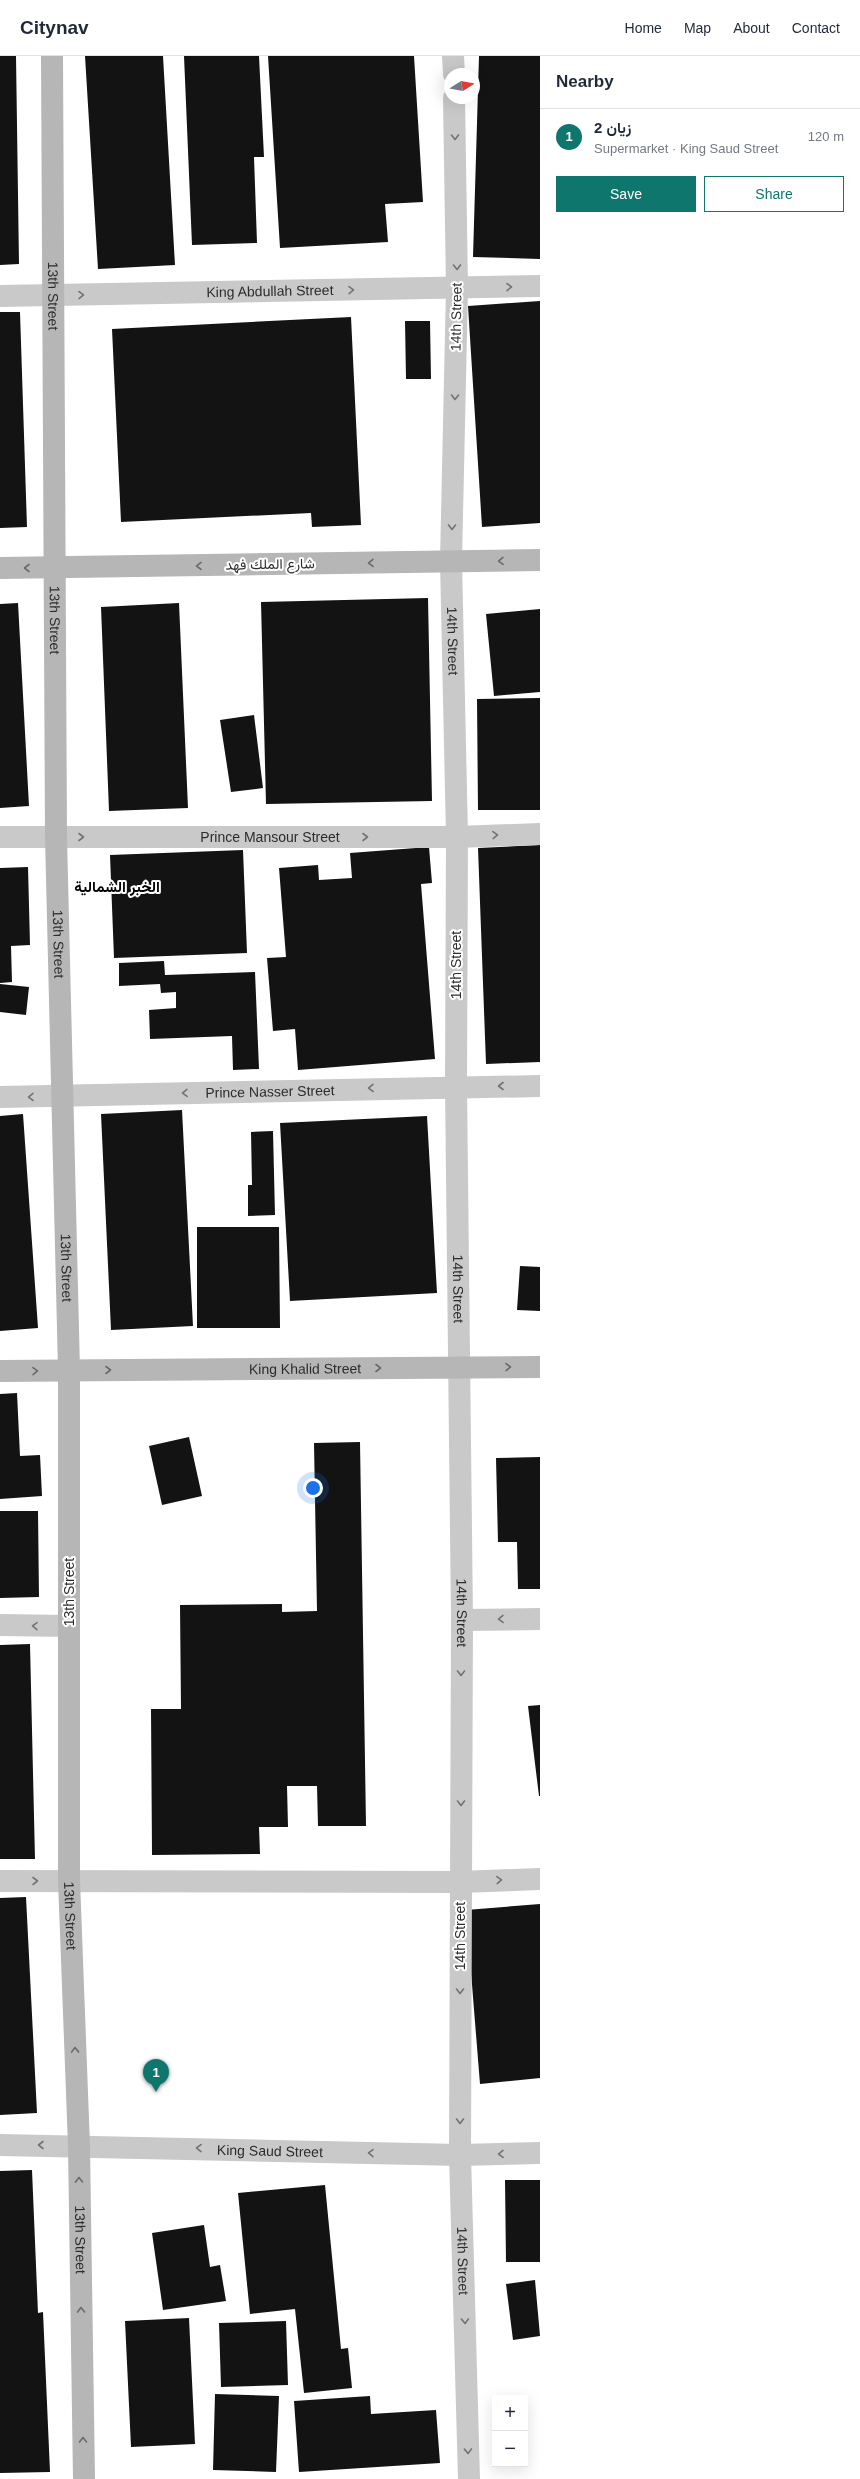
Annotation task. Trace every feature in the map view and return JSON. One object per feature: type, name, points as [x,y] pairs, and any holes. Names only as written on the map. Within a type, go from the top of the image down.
[{"type":"street","name":"13th Street","points":[[52,56],[56,837],[69,1370],[69,1880],[79,2146],[84,2479]]},
{"type":"street","points":[[453,56],[454,68]]},
{"type":"street","name":"14th Street","points":[[454,104],[457,288],[451,561],[457,837],[456,1086],[462,1620],[460,2155],[469,2479]]},
{"type":"street","name":"King Abdullah Street","points":[[0,296],[540,286]]},
{"type":"street","name":"شارع الملك فهد","points":[[0,568],[540,560]]},
{"type":"street","name":"Prince Mansour Street","points":[[0,837],[457,837],[540,834]]},
{"type":"street","name":"Prince Nasser Street","points":[[0,1097],[456,1086],[540,1086]]},
{"type":"street","name":"King Khalid Street","points":[[0,1371],[540,1367]]},
{"type":"street","points":[[462,1620],[540,1619]]},
{"type":"street","points":[[0,1625],[69,1626]]},
{"type":"street","points":[[0,1881],[460,1882],[540,1878]]},
{"type":"street","name":"King Saud Street","points":[[0,2145],[460,2155],[540,2154]]},
{"type":"building","points":[[0,56],[16,56],[19,264],[0,265]]},
{"type":"building","points":[[85,56],[163,56],[175,265],[98,269]]},
{"type":"building","points":[[184,56],[259,56],[264,157],[254,157],[257,243],[192,245]]},
{"type":"building","points":[[268,56],[414,56],[423,202],[385,204],[388,242],[280,248]]},
{"type":"building","points":[[479,56],[540,56],[540,259],[473,257],[478,104],[480,104],[480,68],[479,68]]},
{"type":"building","points":[[540,301],[540,523],[482,527],[468,306]]},
{"type":"building","points":[[0,312],[20,312],[27,527],[0,528]]},
{"type":"building","points":[[351,317],[361,525],[312,527],[311,513],[121,522],[112,329]]},
{"type":"building","points":[[405,321],[430,321],[431,379],[406,379]]},
{"type":"building","points":[[428,598],[432,801],[266,804],[261,602]]},
{"type":"building","points":[[18,603],[29,806],[0,808],[0,604]]},
{"type":"building","points":[[179,603],[188,808],[109,811],[101,607]]},
{"type":"building","points":[[540,609],[540,692],[494,696],[486,614]]},
{"type":"building","points":[[540,698],[540,810],[478,810],[477,699]]},
{"type":"building","points":[[254,715],[263,788],[231,792],[220,720]]},
{"type":"building","points":[[540,845],[540,1062],[486,1064],[478,848]]},
{"type":"building","points":[[429,847],[432,883],[421,884],[435,1059],[298,1070],[295,1029],[273,1031],[267,958],[286,957],[279,868],[318,865],[319,880],[352,878],[350,853]]},
{"type":"building","points":[[243,850],[247,953],[114,958],[110,855]]},
{"type":"building","points":[[28,867],[30,945],[11,946],[12,982],[0,983],[0,868]]},
{"type":"building","points":[[164,961],[165,975],[255,972],[259,1069],[233,1070],[232,1036],[150,1039],[149,1010],[176,1008],[176,992],[161,993],[160,984],[119,986],[119,963]]},
{"type":"building","points":[[0,984],[29,987],[26,1015],[0,1012]]},
{"type":"building","points":[[182,1110],[193,1326],[111,1330],[101,1114]]},
{"type":"building","points":[[23,1114],[38,1328],[0,1331],[0,1116]]},
{"type":"building","points":[[427,1116],[437,1293],[290,1301],[280,1123]]},
{"type":"building","points":[[273,1131],[275,1215],[248,1216],[248,1185],[252,1185],[251,1132]]},
{"type":"building","points":[[197,1227],[279,1227],[280,1328],[197,1328]]},
{"type":"building","points":[[520,1266],[540,1267],[540,1311],[517,1310]]},
{"type":"building","points":[[17,1393],[20,1456],[40,1455],[42,1496],[0,1499],[0,1394]]},
{"type":"building","points":[[189,1437],[202,1496],[162,1505],[149,1446]]},
{"type":"building","points":[[360,1442],[366,1826],[318,1826],[317,1786],[287,1786],[288,1827],[259,1827],[260,1854],[152,1855],[151,1709],[181,1709],[180,1605],[282,1604],[282,1612],[317,1611],[314,1443]]},
{"type":"building","points":[[540,1457],[540,1589],[518,1589],[517,1542],[498,1542],[496,1458]]},
{"type":"building","points":[[0,1511],[38,1511],[39,1597],[0,1598]]},
{"type":"building","points":[[30,1644],[35,1859],[0,1859],[0,1645]]},
{"type":"building","points":[[540,1705],[540,1796],[539,1796],[528,1706]]},
{"type":"building","points":[[26,1897],[37,2113],[0,2115],[0,1898]]},
{"type":"building","points":[[540,1904],[540,2078],[480,2084],[466,1910]]},
{"type":"building","points":[[32,2170],[38,2313],[43,2312],[50,2472],[0,2473],[0,2171]]},
{"type":"building","points":[[505,2180],[540,2180],[540,2262],[506,2262]]},
{"type":"building","points":[[325,2185],[341,2349],[348,2348],[352,2388],[304,2393],[295,2309],[250,2314],[238,2193]]},
{"type":"building","points":[[204,2225],[210,2267],[220,2265],[226,2301],[163,2310],[152,2233]]},
{"type":"building","points":[[535,2280],[540,2336],[513,2340],[506,2284]]},
{"type":"building","points":[[189,2318],[195,2444],[131,2447],[125,2321]]},
{"type":"building","points":[[286,2321],[288,2385],[221,2387],[219,2323]]},
{"type":"building","points":[[215,2394],[279,2396],[276,2472],[213,2470]]},
{"type":"building","points":[[370,2396],[371,2414],[436,2410],[440,2463],[299,2472],[294,2401]]},
{"type":"place","name":"زيان 2","points":[[156,2092]]},
{"type":"district","name":"الخبر الشمالية","points":[[117,886]]}]
